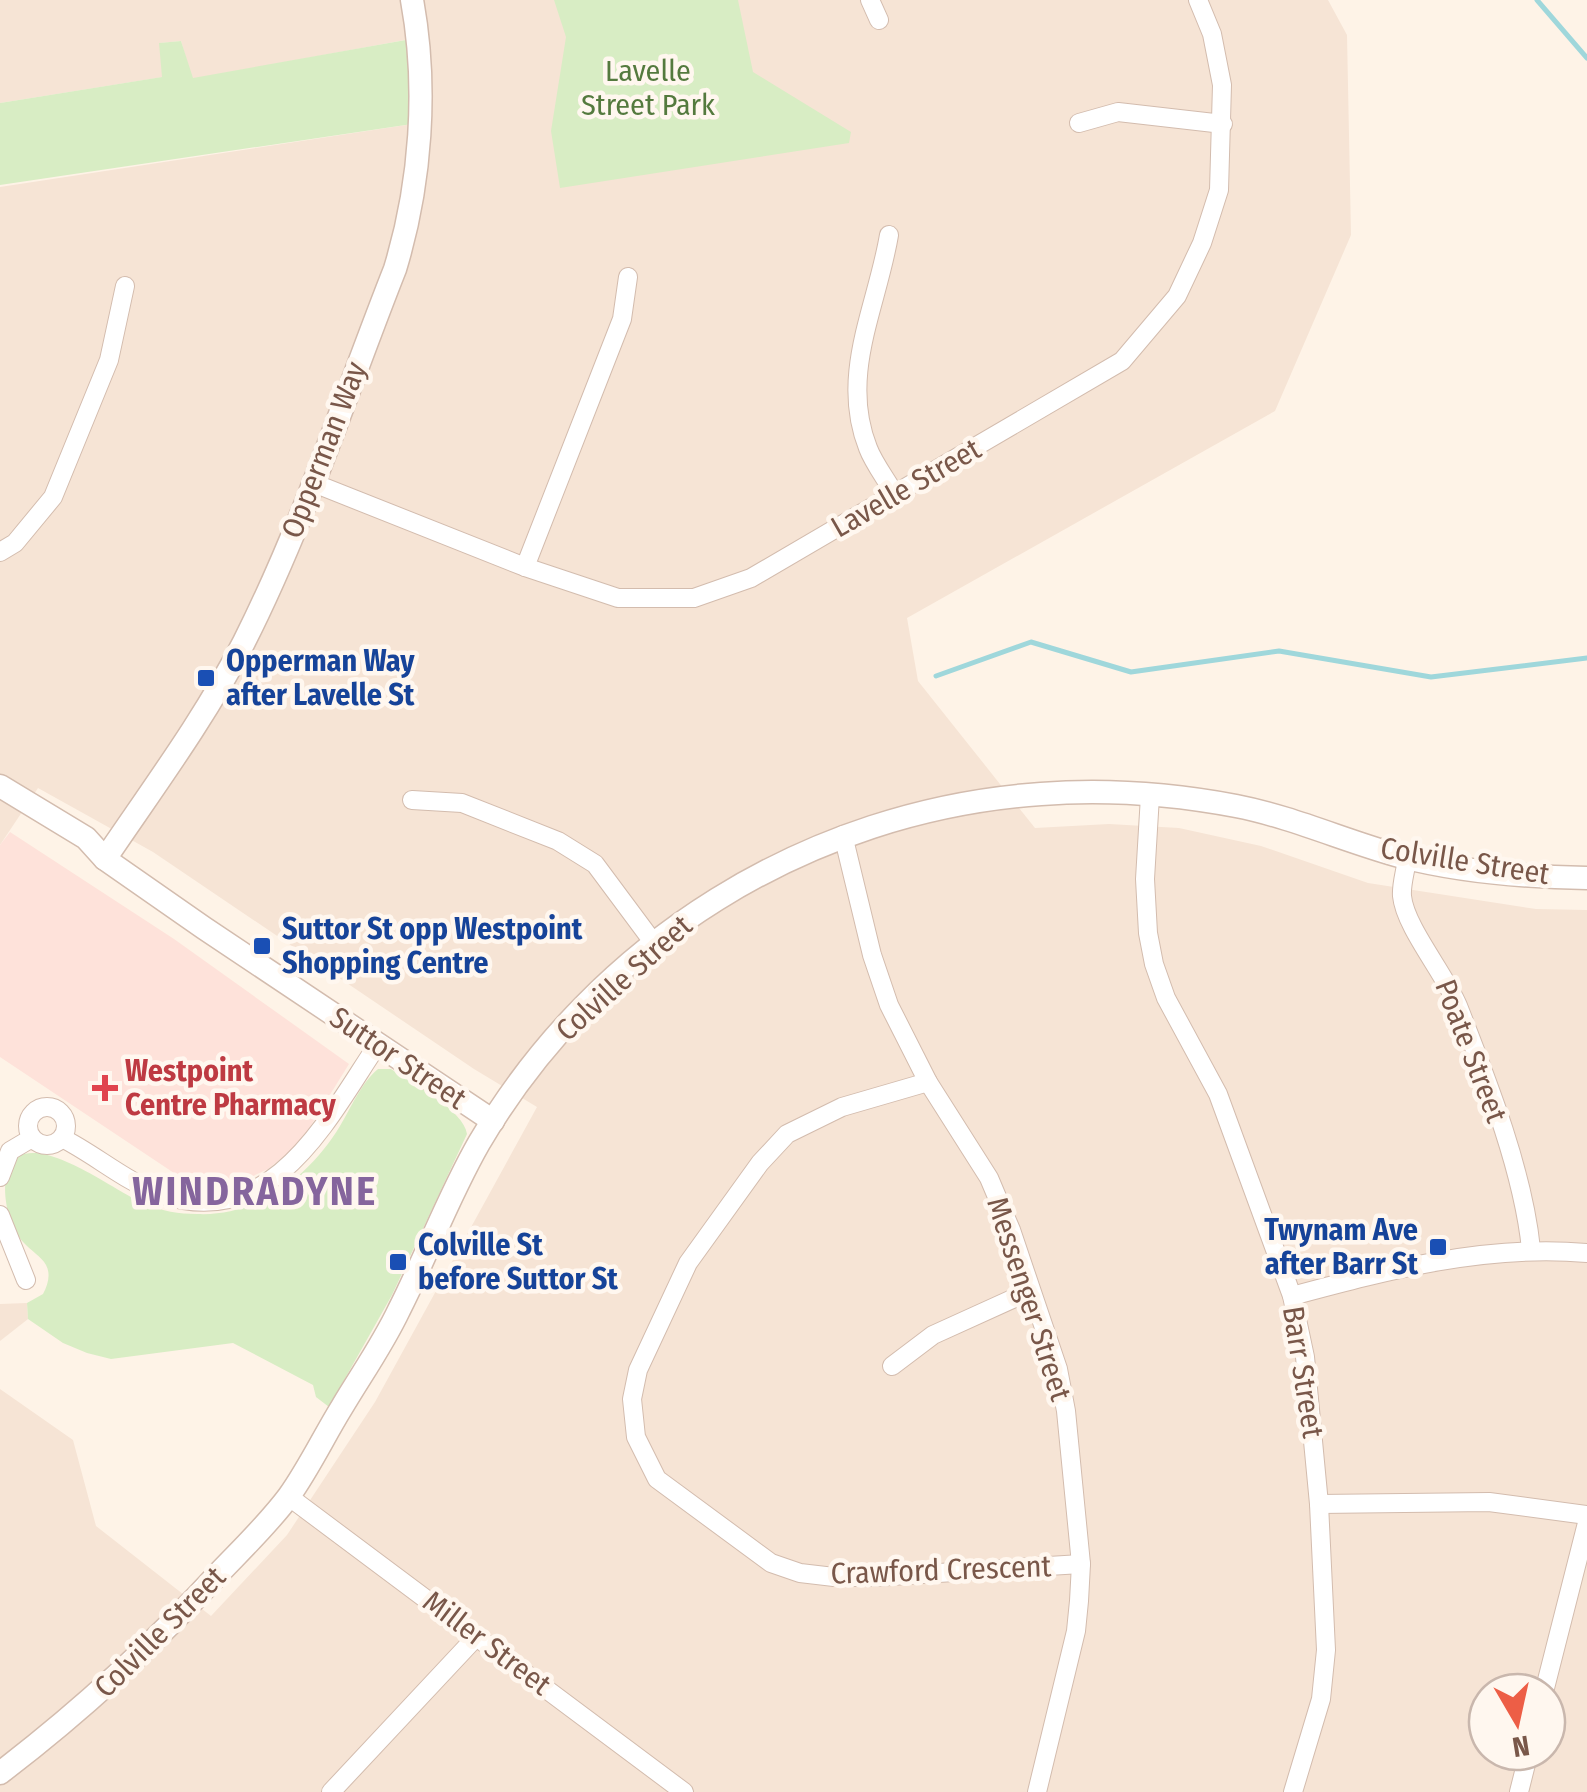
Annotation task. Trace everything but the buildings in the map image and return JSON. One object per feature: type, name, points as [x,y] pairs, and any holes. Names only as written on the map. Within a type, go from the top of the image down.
[{"type":"street","name":"Opperman Way","points":[[105,859],[194,727],[243,643],[395,269],[408,222],[420,114],[420,56],[412,0]]},
{"type":"street","points":[[870,0],[879,20]]},
{"type":"street","name":"Lavelle Street","points":[[311,482],[525,567],[618,598],[694,598],[751,578],[1122,361],[1177,296],[1202,243],[1219,190],[1224,124],[1222,85],[1212,34],[1198,0]]},
{"type":"street","points":[[1079,123],[1118,112],[1224,124]]},
{"type":"street","points":[[890,236],[882,277],[861,340],[855,384],[868,447],[896,495]]},
{"type":"street","points":[[525,567],[622,320],[628,277]]},
{"type":"street","points":[[0,552],[15,543],[53,497],[109,360],[125,286]]},
{"type":"street","name":"Suttor Street","points":[[0,786],[86,838],[105,859],[493,1121]]},
{"type":"street","name":"Colville Street","points":[[0,1772],[68,1721],[159,1639],[288,1496],[398,1312],[458,1182],[493,1121],[548,1047],[601,990],[653,942],[719,895],[780,861],[843,834],[902,817],[995,798],[1078,792],[1241,807],[1408,858],[1547,878],[1587,878]]},
{"type":"street","name":"Barr Street","points":[[1150,796],[1144,879],[1154,964],[1166,998],[1218,1094],[1292,1296],[1305,1358],[1319,1504],[1326,1650],[1320,1699],[1292,1792]]},
{"type":"street","points":[[412,800],[462,802],[558,841],[595,864],[653,942]]},
{"type":"street","name":"Suttor Street","points":[[0,801],[76,849],[105,859]]},
{"type":"street","name":"Messenger Street","points":[[843,834],[872,955],[889,1005],[928,1082],[989,1178],[1058,1369],[1066,1411],[1081,1564],[1076,1631],[1037,1792]]},
{"type":"street","name":"Poate Street","points":[[1408,858],[1402,896],[1410,920],[1458,1007],[1523,1195],[1532,1249]]},
{"type":"street","points":[[62,1138],[162,1195],[204,1202],[228,1198],[271,1181],[290,1166],[320,1132],[378,1044]]},
{"type":"street","name":"Crawford Crescent","points":[[928,1082],[842,1106],[788,1134],[760,1163],[688,1263],[638,1370],[632,1399],[636,1437],[658,1479],[771,1562],[800,1573],[834,1578],[875,1577],[1081,1564]]},
{"type":"street","points":[[47,1108],[62,1116],[66,1127],[62,1138],[47,1145],[32,1138],[28,1121],[36,1111],[47,1108]]},
{"type":"street","points":[[0,1177],[10,1151],[32,1138]]},
{"type":"street","points":[[0,1216],[26,1280]]},
{"type":"street","points":[[1292,1296],[1438,1261],[1532,1249],[1587,1253]]},
{"type":"street","points":[[892,1366],[933,1335],[1030,1291]]},
{"type":"street","name":"Miller Street","points":[[288,1496],[684,1792]]},
{"type":"street","points":[[1319,1504],[1489,1502],[1587,1514]]},
{"type":"street","points":[[1549,1672],[1587,1523]]},
{"type":"street","points":[[332,1792],[477,1636]]},
{"type":"shaded area","points":[[0,0],[1328,0],[1347,35],[1351,235],[1275,411],[907,618],[918,681],[1035,828],[1109,824],[1179,828],[1261,846],[1368,883],[1536,909],[1587,910],[1587,1792],[0,1792],[0,1389],[73,1440],[96,1526],[211,1616],[287,1535],[375,1402],[537,1107],[474,1069],[153,852],[38,788],[0,845],[0,187],[419,123],[416,38],[192,79],[181,41],[160,43],[163,77],[0,103]]},
{"type":"shaded area","points":[[10,832],[174,939],[349,1064],[300,1143],[268,1169],[232,1186],[195,1187],[0,1057],[0,845]]},
{"type":"shaded area","points":[[27,1303],[28,1319],[0,1341],[0,1304]]},
{"type":"green space","name":"Lavelle Street Park","points":[[554,0],[738,0],[753,72],[851,132],[849,143],[560,188],[551,131],[566,37]]},
{"type":"green space","points":[[417,38],[419,123],[0,185],[0,103],[162,77],[159,43],[181,41],[193,78]]},
{"type":"green space","points":[[378,1069],[391,1069],[435,1098],[457,1116],[467,1134],[392,1295],[329,1407],[316,1397],[313,1385],[233,1343],[111,1359],[63,1343],[28,1319],[27,1303],[43,1294],[49,1276],[44,1262],[18,1236],[7,1206],[6,1174],[9,1165],[21,1155],[37,1153],[76,1166],[145,1204],[164,1210],[197,1214],[240,1209],[280,1190],[313,1161]]},
{"type":"waterway","points":[[1537,0],[1587,58]]},
{"type":"waterway","points":[[936,676],[1031,642],[1131,672],[1279,651],[1431,677],[1587,658]]},
{"type":"place","name":"Opperman Way after Lavelle St","points":[[206,678]]},
{"type":"place","name":"Suttor St opp Westpoint Shopping Centre","points":[[262,946]]},
{"type":"place","name":"Westpoint Centre Pharmacy","points":[[105,1088]]},
{"type":"place","name":"Twynam Ave after Barr St","points":[[1438,1247]]},
{"type":"place","name":"Colville St before Suttor St","points":[[398,1262]]},
{"type":"district","name":"WINDRADYNE","points":[[255,1192]]}]
